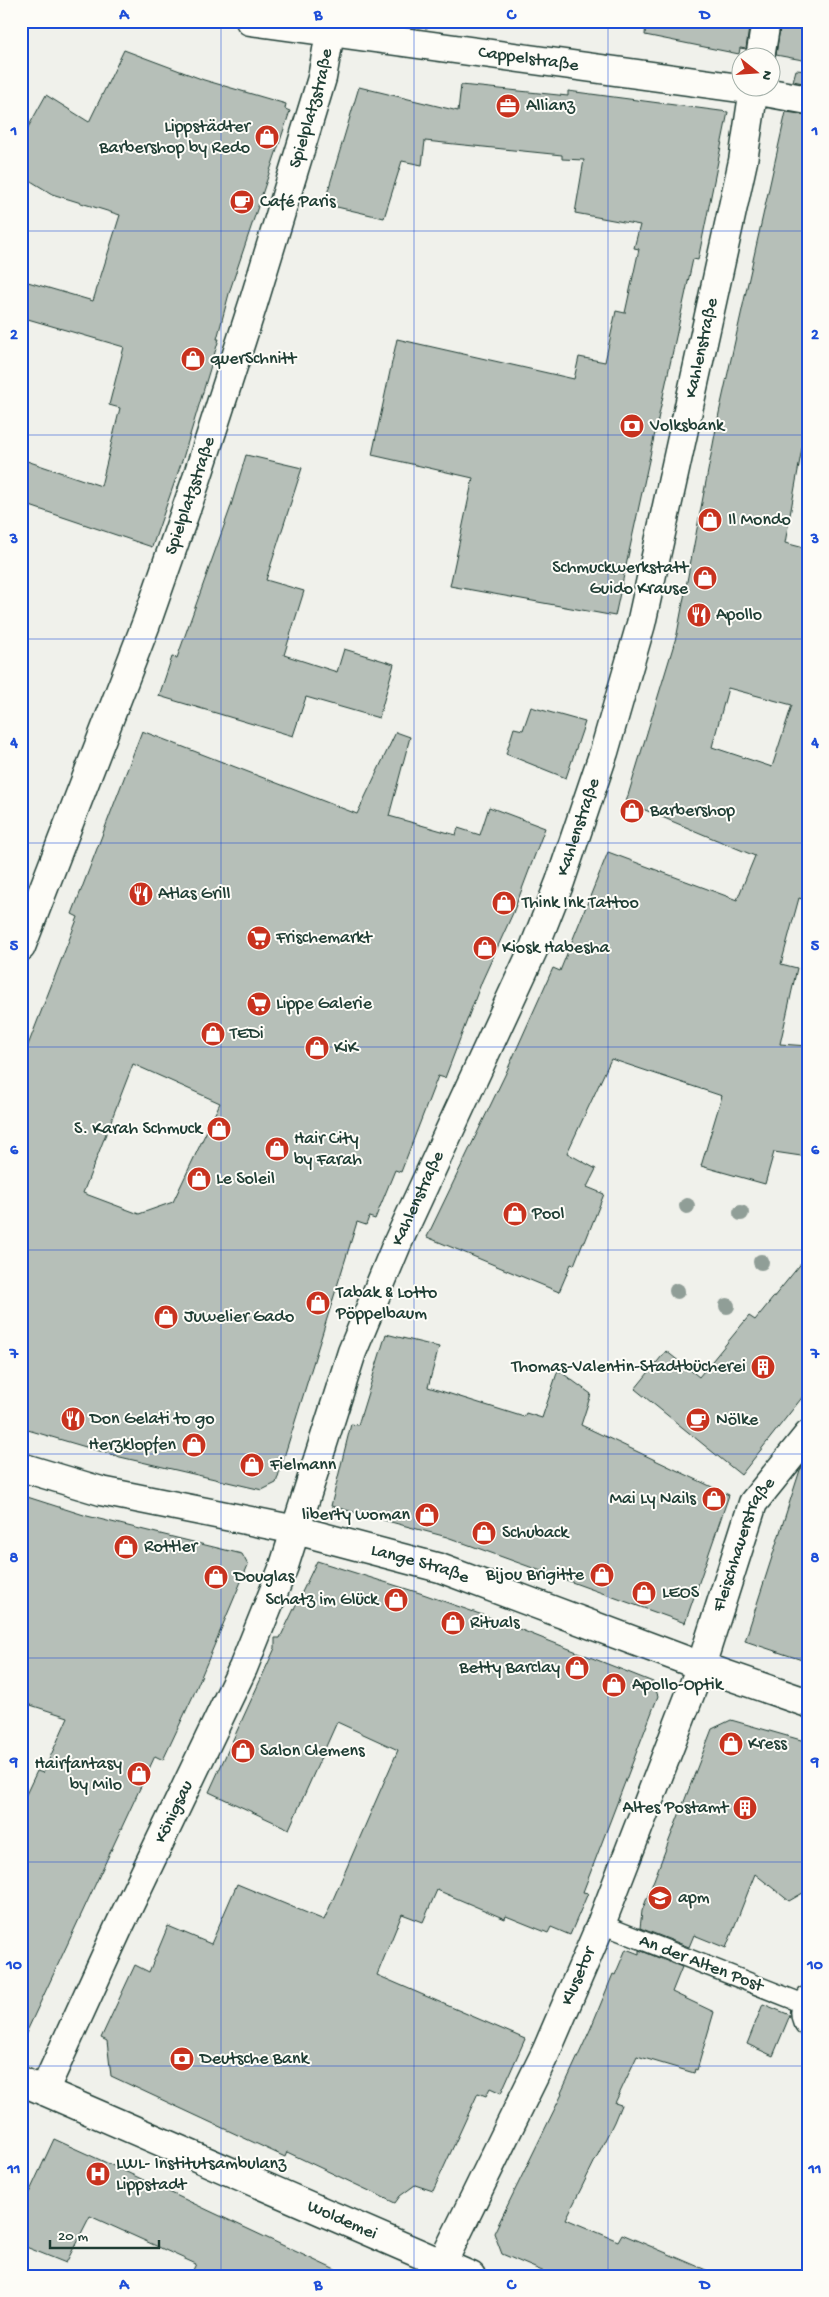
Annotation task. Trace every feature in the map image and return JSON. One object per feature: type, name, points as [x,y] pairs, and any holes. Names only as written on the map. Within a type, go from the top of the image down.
[{"type":"street","name":"Cappelstraße","points":[[250,21],[732,86]]},
{"type":"street","points":[[762,48],[766,21]]},
{"type":"street","name":"Spielplatzstraße","points":[[21,947],[146,624],[177,538],[253,304],[320,88],[330,33]]},
{"type":"street","name":"Cappelstraße","points":[[782,95],[808,100]]},
{"type":"street","name":"Kahlenstraße","points":[[296,1530],[352,1352],[397,1244],[534,948],[560,882],[604,752],[641,624],[743,161],[753,98]]},
{"type":"street","name":"Fleischhauerstraße","points":[[701,1666],[753,1503],[808,1435]]},
{"type":"street","name":"Lange Straße","points":[[21,1467],[101,1491],[296,1530],[440,1568],[701,1666],[808,1703]]},
{"type":"street","name":"Königsau","points":[[33,2086],[118,1931],[243,1668],[270,1604],[296,1530]]},
{"type":"street","name":"Klusetor","points":[[439,2270],[546,2052],[601,1924],[701,1666]]},
{"type":"street","name":"Woldemei","points":[[33,2086],[439,2270],[472,2276]]},
{"type":"lane","name":"An der Alten Post","points":[[601,1924],[805,1999]]},
{"type":"lane","points":[[805,1999],[801,2019],[808,2029]]},
{"type":"building","points":[[646,21],[750,21],[746,48],[732,48],[732,53],[645,35]]},
{"type":"building","points":[[781,21],[808,21],[808,61],[782,56],[782,48],[777,48]]},
{"type":"building","points":[[124,50],[204,80],[286,104],[285,109],[290,111],[230,290],[217,339],[219,339],[183,458],[152,547],[21,503],[21,459],[101,486],[120,408],[109,405],[124,347],[21,317],[21,280],[93,301],[120,215],[52,194],[21,175],[21,140],[46,95],[89,122]]},
{"type":"building","points":[[796,70],[808,71],[808,84],[793,81]]},
{"type":"building","points":[[461,85],[568,96],[568,91],[728,112],[698,260],[693,259],[615,616],[450,586],[473,478],[372,455],[397,339],[574,379],[579,357],[605,362],[616,311],[625,313],[639,249],[634,248],[640,225],[575,213],[584,160],[562,159],[562,155],[425,141],[422,165],[402,161],[384,218],[324,204],[359,87],[458,111]]},
{"type":"building","points":[[786,112],[808,115],[808,449],[802,448],[785,543],[808,549],[808,901],[799,898],[781,964],[797,968],[780,1044],[808,1046],[808,1157],[774,1152],[765,1184],[701,1166],[722,1096],[611,1059],[567,1153],[596,1169],[587,1187],[604,1194],[585,1242],[583,1242],[574,1265],[571,1264],[559,1292],[427,1237],[505,1075],[553,968],[560,971],[608,852],[737,900],[755,856],[626,802],[677,634],[719,413]],"holes":[[[728,688],[792,705],[772,767],[712,747]]]},
{"type":"building","points":[[246,455],[302,468],[266,580],[304,591],[284,655],[337,672],[344,649],[394,664],[379,718],[306,697],[293,736],[159,696],[172,657],[177,658],[230,509]]},
{"type":"building","points":[[531,707],[585,722],[566,778],[506,754],[514,728],[523,730]]},
{"type":"building","points":[[142,731],[357,814],[396,732],[410,737],[389,816],[456,835],[458,828],[480,835],[489,807],[545,828],[513,913],[482,981],[445,1078],[438,1076],[401,1172],[395,1170],[375,1219],[369,1217],[366,1225],[357,1222],[276,1483],[262,1490],[120,1457],[21,1428],[21,1063],[78,917],[72,914]],"holes":[[[133,1064],[220,1103],[173,1202],[139,1214],[83,1193]]]},
{"type":"building","name":"Thomas-Valentin-Stadtbücherei","points":[[808,1255],[808,1390],[741,1475],[635,1389],[666,1351],[699,1377],[749,1316],[755,1320]]},
{"type":"building","points":[[386,1334],[439,1347],[428,1387],[524,1417],[526,1413],[542,1418],[558,1370],[591,1394],[581,1425],[729,1495],[685,1623],[447,1537],[331,1506],[351,1424],[358,1425]]},
{"type":"building","points":[[804,1465],[808,1465],[808,1662],[745,1641],[800,1470]]},
{"type":"building","points":[[21,1495],[87,1516],[242,1554],[248,1565],[193,1696],[163,1760],[155,1756],[21,2044],[21,1805],[37,1771],[43,1773],[68,1717],[21,1702]]},
{"type":"building","points":[[317,1561],[423,1594],[491,1618],[653,1682],[658,1696],[583,1892],[588,1893],[570,1935],[551,1927],[548,1933],[506,1916],[505,1919],[437,1890],[423,1922],[402,1914],[377,1975],[525,2039],[501,2093],[490,2088],[486,2096],[478,2093],[433,2191],[415,2185],[400,2196],[395,2203],[287,2152],[285,2157],[111,2076],[107,2041],[101,2038],[135,1965],[149,1972],[168,1926],[211,1944],[237,1884],[324,1920],[398,1750],[337,1722],[289,1829],[209,1792],[275,1648],[275,1638],[280,1638]]},
{"type":"building","name":"Altes Postamt","points":[[731,1720],[808,1742],[808,1890],[789,1901],[755,1874],[726,1948],[694,1935],[689,1947],[640,1928],[642,1911],[712,1729]]},
{"type":"building","points":[[626,1949],[639,1954],[639,1950],[682,1967],[672,1992],[714,2012],[697,2070],[695,2069],[694,2073],[637,2056],[615,2103],[621,2105],[614,2122],[566,2219],[618,2241],[622,2234],[720,2276],[554,2276],[502,2254],[494,2233],[562,2094],[613,1974],[615,1975]]},
{"type":"building","points":[[763,2004],[790,2015],[773,2056],[747,2044]]},
{"type":"building","points":[[54,2139],[348,2276],[190,2276],[196,2264],[90,2216],[66,2263],[21,2245],[21,2190],[29,2193]]},
{"type":"place","name":"Allianz","points":[[508,106]]},
{"type":"place","name":"Lippstädter Barbershop by Redo","points":[[267,137]]},
{"type":"place","name":"Café Paris","points":[[242,202]]},
{"type":"place","name":"querSchnitt","points":[[193,359]]},
{"type":"place","name":"Volksbank","points":[[632,426]]},
{"type":"place","name":"Il Mondo","points":[[710,520]]},
{"type":"place","name":"Schmuckwerkstatt Guido Krause","points":[[705,578]]},
{"type":"place","name":"Apollo","points":[[699,615]]},
{"type":"place","name":"Barbershop","points":[[632,811]]},
{"type":"place","name":"Atlas Grill","points":[[141,894]]},
{"type":"place","name":"Think Ink Tattoo","points":[[504,903]]},
{"type":"place","name":"Frischemarkt","points":[[259,938]]},
{"type":"place","name":"Kiosk Habesha","points":[[485,948]]},
{"type":"place","name":"Lippe Galerie","points":[[259,1004]]},
{"type":"place","name":"TEDi","points":[[213,1034]]},
{"type":"place","name":"KiK","points":[[317,1048]]},
{"type":"place","name":"S. Karah Schmuck","points":[[219,1129]]},
{"type":"place","name":"Hair City by Farah","points":[[277,1149]]},
{"type":"place","name":"Le Soleil","points":[[199,1179]]},
{"type":"place","name":"Pool","points":[[515,1214]]},
{"type":"place","name":"Tabak & Lotto Pöppelbaum","points":[[318,1303]]},
{"type":"place","name":"Juwelier Gado","points":[[166,1317]]},
{"type":"place","name":"Thomas-Valentin-Stadtbücherei","points":[[763,1367]]},
{"type":"place","name":"Don Gelati to go","points":[[73,1419]]},
{"type":"place","name":"Nölke","points":[[698,1420]]},
{"type":"place","name":"Herzklopfen","points":[[194,1445]]},
{"type":"place","name":"Fielmann","points":[[252,1465]]},
{"type":"place","name":"Mai Ly Nails","points":[[714,1499]]},
{"type":"place","name":"liberty woman","points":[[427,1515]]},
{"type":"place","name":"Schuback","points":[[484,1533]]},
{"type":"place","name":"Rottler","points":[[126,1547]]},
{"type":"place","name":"Bijou Brigitte","points":[[602,1575]]},
{"type":"place","name":"Douglas","points":[[216,1577]]},
{"type":"place","name":"LEOS","points":[[644,1593]]},
{"type":"place","name":"Schatz im Glück","points":[[396,1600]]},
{"type":"place","name":"Rituals","points":[[453,1623]]},
{"type":"place","name":"Betty Barclay","points":[[577,1668]]},
{"type":"place","name":"Apollo-Optik","points":[[614,1685]]},
{"type":"place","name":"Kress","points":[[731,1744]]},
{"type":"place","name":"Salon Clemens","points":[[243,1751]]},
{"type":"place","name":"Hairfantasy by Milo","points":[[139,1774]]},
{"type":"place","name":"Altes Postamt","points":[[745,1808]]},
{"type":"place","name":"apm","points":[[660,1898]]},
{"type":"place","name":"Deutsche Bank","points":[[182,2059]]},
{"type":"place","name":"LWL- Institutsambulanz Lippstadt","points":[[98,2174]]}]
